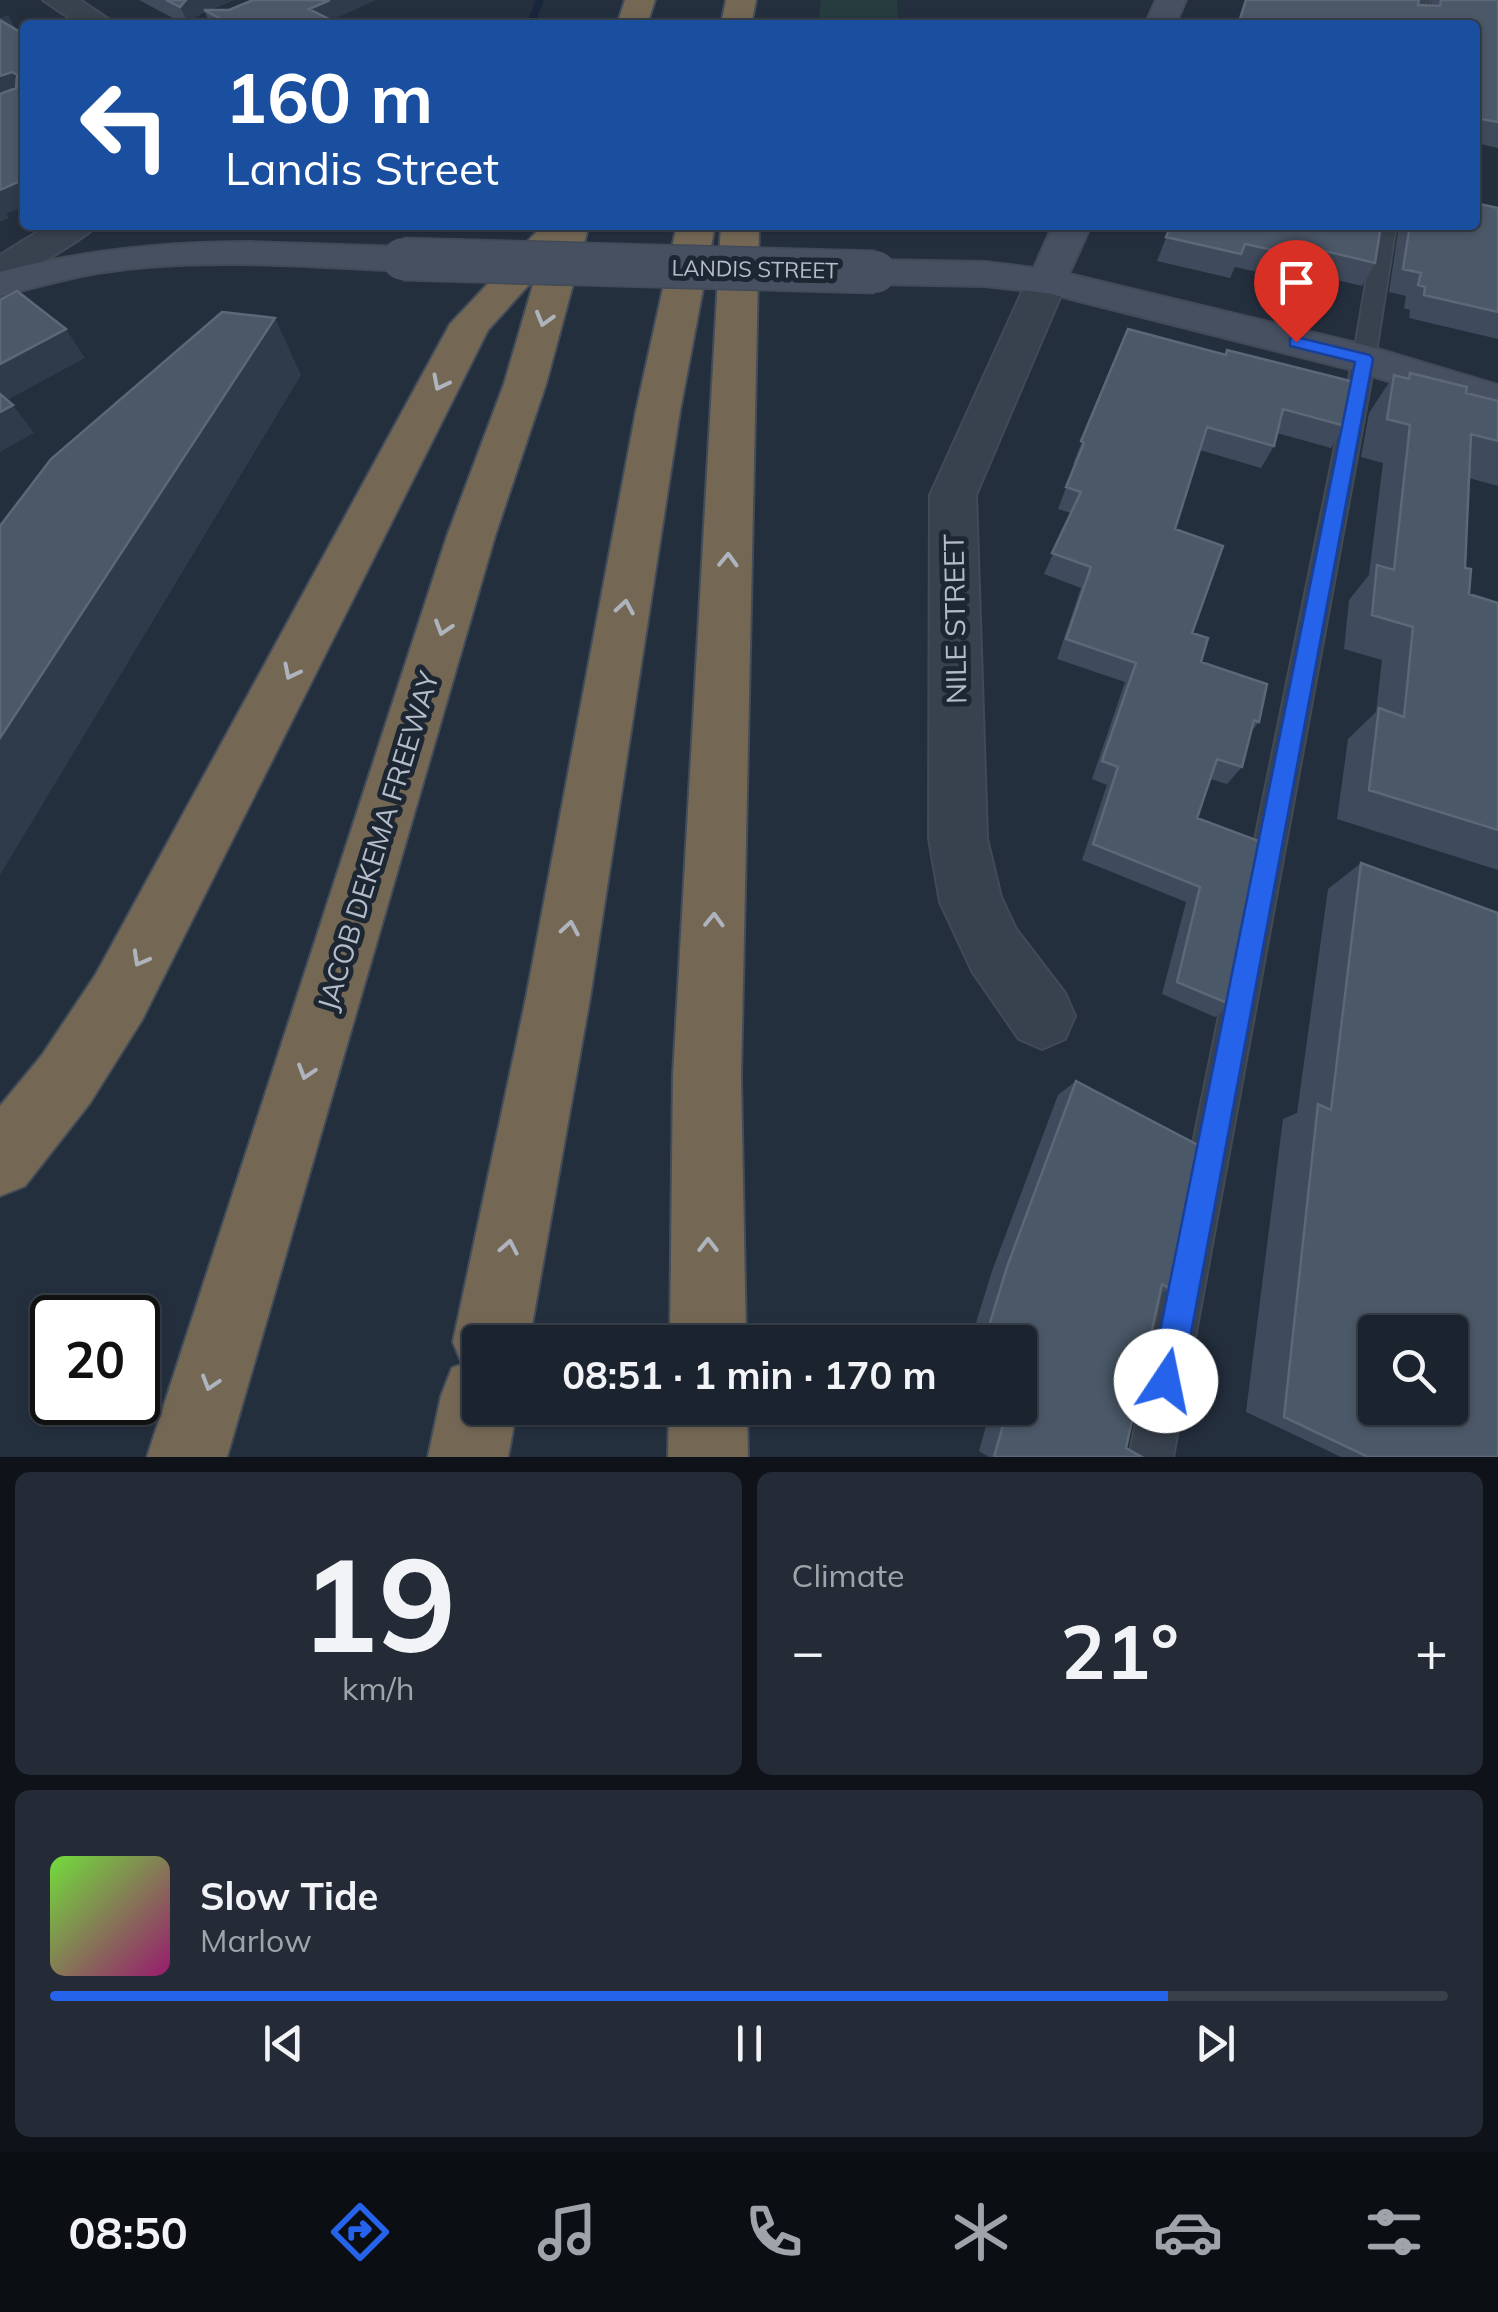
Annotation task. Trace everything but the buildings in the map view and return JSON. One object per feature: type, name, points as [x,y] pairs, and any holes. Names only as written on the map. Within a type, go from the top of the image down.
[{"type":"highway","points":[[0,1162],[66,1078],[119,996],[470,324],[562,230]]},
{"type":"highway","name":"JACOB DEKEMA FREEWAY","points":[[187,1457],[471,536],[525,384],[566,230]]},
{"type":"highway","points":[[493,1325],[558,998],[658,412],[695,230]]},
{"type":"highway","points":[[708,1325],[708,1076],[740,230]]},
{"type":"highway","points":[[468,1457],[474,1425]]},
{"type":"highway","points":[[708,1425],[708,1457]]},
{"type":"main road","name":"NILE STREET","points":[[1047,280],[1070,230]]},
{"type":"main road","name":"LANDIS STREET","points":[[0,284],[39,271],[116,256],[193,252],[984,274],[1047,280],[1364,359],[1498,400]]},
{"type":"street","points":[[58,0],[93,20]]},
{"type":"street","points":[[0,273],[68,230]]},
{"type":"street","name":"NILE STREET","points":[[1042,1016],[994,950],[971,902],[958,839],[953,495],[1047,280]]},
{"type":"lane","points":[[1151,1457],[1364,359],[1385,230]]},
{"type":"green space","points":[[821,0],[897,0],[898,20],[819,20]]},
{"type":"waterway","points":[[532,20],[540,0]]},
{"type":"route","points":[[1166,1381],[1364,359],[1296,342]]}]
